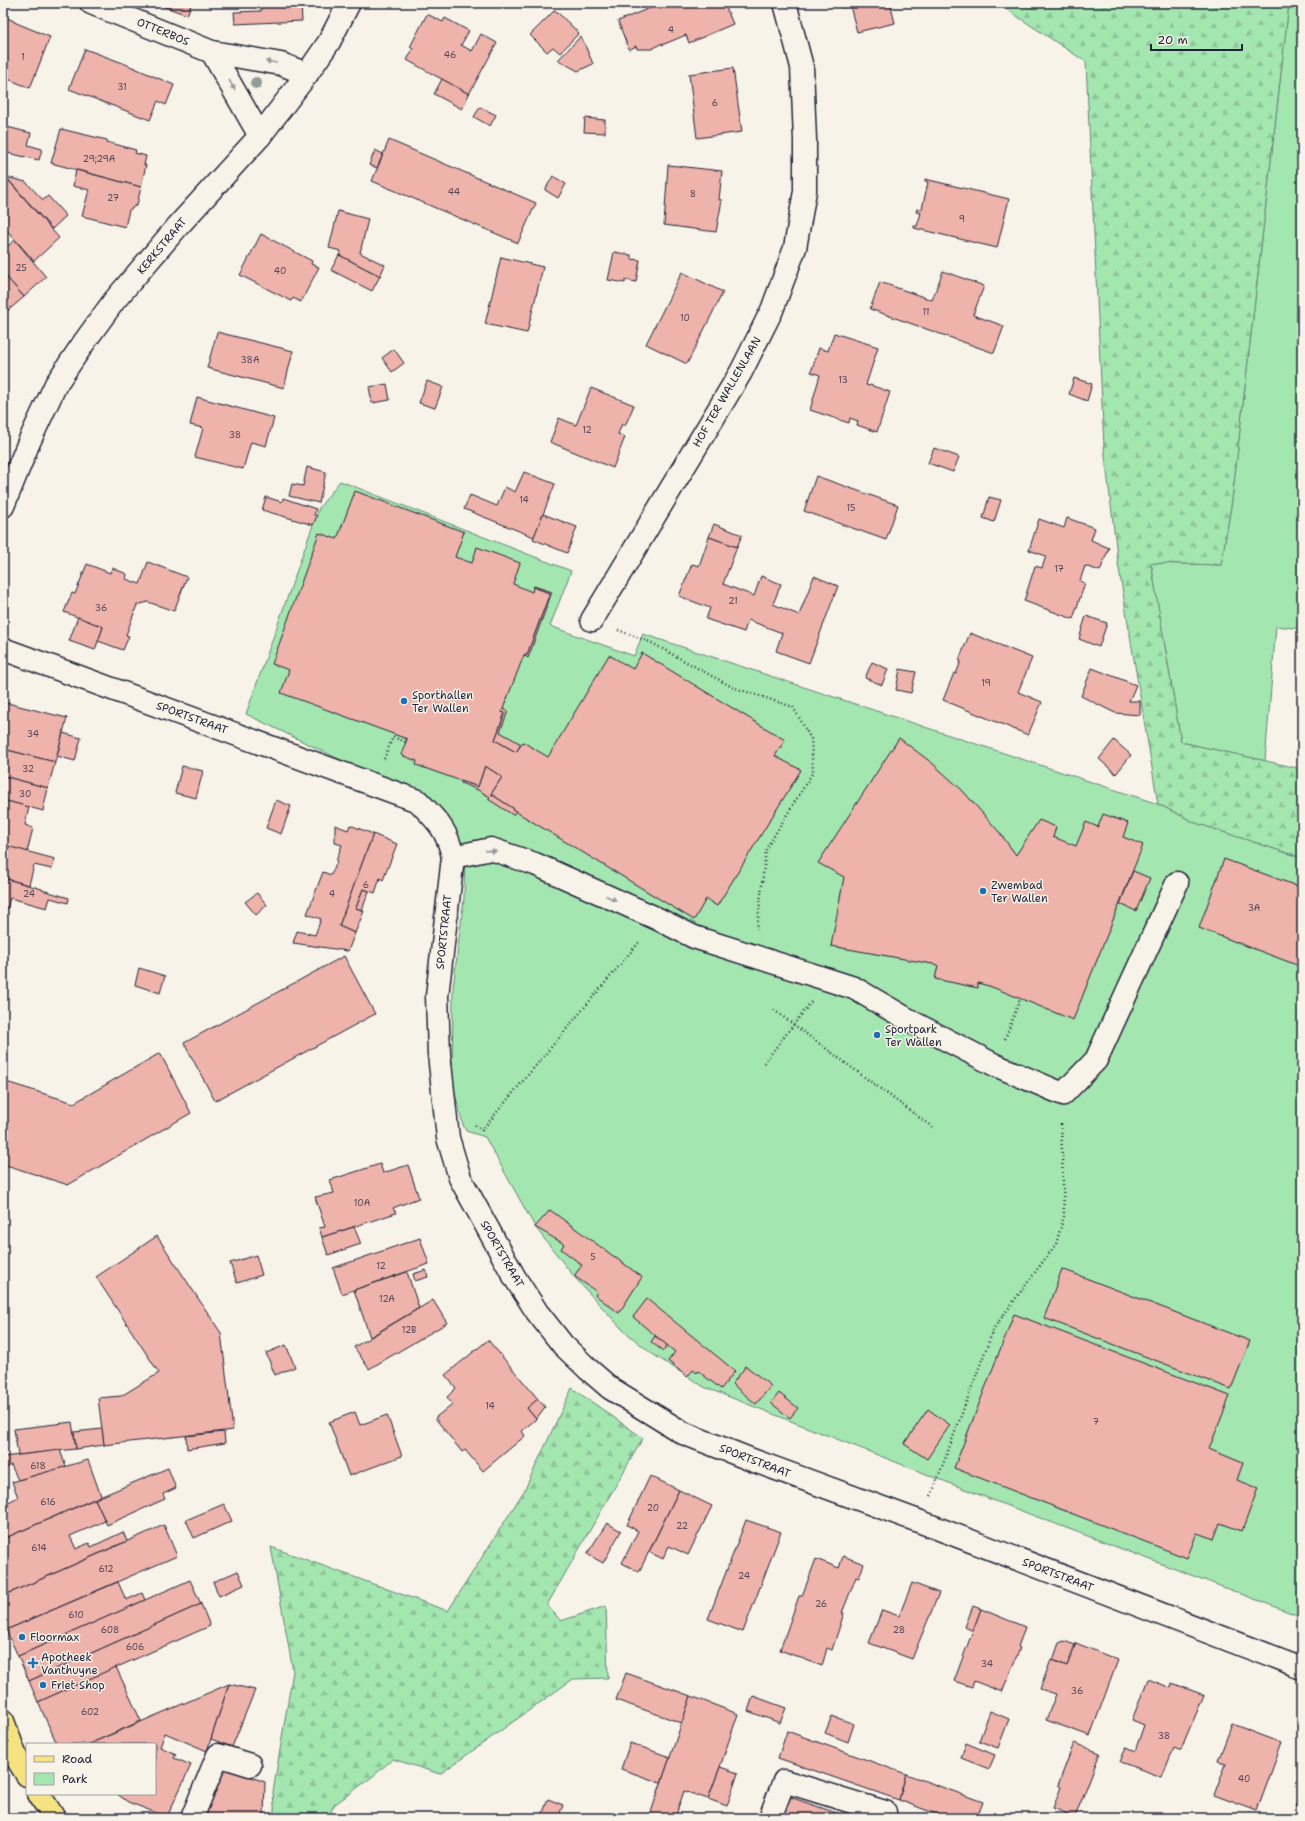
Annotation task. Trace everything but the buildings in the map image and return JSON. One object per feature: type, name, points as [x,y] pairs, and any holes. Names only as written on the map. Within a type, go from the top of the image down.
[{"type":"main road","points":[[3,1721],[16,1757],[26,1773]]},
{"type":"main road","points":[[40,1795],[54,1818]]},
{"type":"street","name":"OTTERBOS","points":[[91,3],[212,52],[281,64],[307,74]]},
{"type":"street","name":"KERKSTRAAT","points":[[3,504],[28,442],[56,384],[85,341],[114,301],[178,226],[260,136],[307,74],[329,42],[349,3]]},
{"type":"street","name":"HOF TER WALLENLAAN","points":[[592,620],[741,372],[772,310],[795,248],[805,191],[805,140],[802,67],[786,3]]},
{"type":"street","points":[[212,52],[260,136]]},
{"type":"street","name":"SPORTSTRAAT","points":[[3,649],[418,801],[440,824],[449,840],[453,857],[437,996],[439,1054],[448,1138],[460,1178],[504,1258],[537,1312],[563,1345],[610,1388],[683,1432],[752,1460],[921,1522],[1302,1668]]},
{"type":"street","points":[[453,857],[491,849],[534,864],[652,916],[694,937],[854,988],[914,1023],[995,1065],[1063,1094],[1096,1060],[1177,883]]},
{"type":"street","points":[[192,1818],[218,1755],[250,1765]]},
{"type":"street","points":[[770,1818],[784,1781],[885,1812]]},
{"type":"path","points":[[592,620],[650,642],[732,687],[793,707],[811,739],[814,772],[766,849],[754,956]]},
{"type":"path","points":[[389,745],[393,737],[406,742]]},
{"type":"path","points":[[445,1117],[458,1114],[482,1130],[652,916]]},
{"type":"path","points":[[764,1063],[828,980]]},
{"type":"path","points":[[995,1065],[1020,999]]},
{"type":"path","points":[[774,1010],[932,1128]]},
{"type":"path","points":[[921,1522],[994,1328],[1056,1244],[1064,1216],[1061,1120],[1063,1094]]},
{"type":"green space","points":[[997,3],[1289,3],[1232,500],[1221,565],[1151,563],[1181,742],[1302,769],[1302,858],[1196,823],[1158,804],[1118,563],[1104,447],[1086,62]]},
{"type":"green space","points":[[1289,3],[1302,3],[1302,629],[1276,626],[1265,761],[1181,742],[1151,563],[1221,565],[1232,500]]},
{"type":"green space","name":"Sportpark Ter Wallen","points":[[340,481],[571,571],[550,626],[634,656],[643,634],[1158,804],[1196,823],[1302,858],[1302,1617],[995,1501],[704,1387],[651,1353],[623,1330],[576,1279],[535,1227],[485,1137],[466,1131],[463,1125],[452,1082],[453,988],[464,898],[465,854],[448,816],[407,792],[246,714],[319,508]]},
{"type":"green space","points":[[572,1388],[643,1438],[547,1605],[561,1621],[606,1606],[608,1678],[573,1679],[440,1774],[393,1759],[372,1777],[334,1805],[328,1818],[275,1818],[273,1792],[293,1671],[271,1547],[448,1611],[524,1491]]},
{"type":"place","name":"Sporthallen Ter Wallen","points":[[404,701]]},
{"type":"place","name":"Zwembad Ter Wallen","points":[[983,891]]},
{"type":"place","name":"Sportpark Ter Wallen","points":[[877,1035]]},
{"type":"place","name":"Floormax","points":[[22,1637]]},
{"type":"place","name":"Apotheek Vanthuyne","points":[[33,1663]]},
{"type":"place","name":"Friet Shop","points":[[43,1685]]}]
